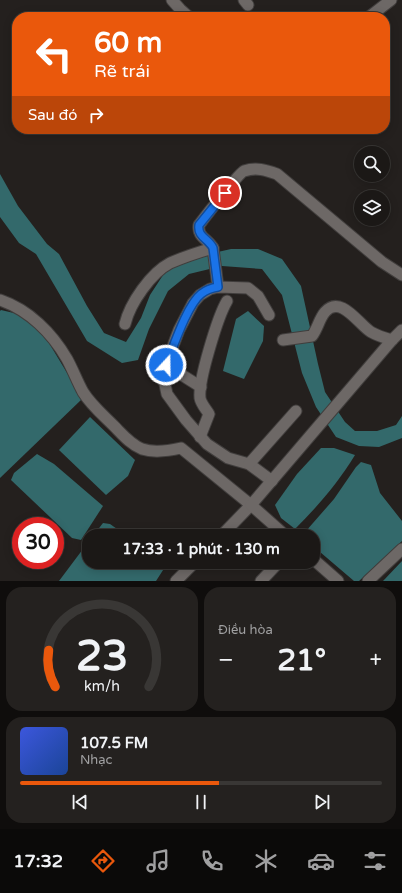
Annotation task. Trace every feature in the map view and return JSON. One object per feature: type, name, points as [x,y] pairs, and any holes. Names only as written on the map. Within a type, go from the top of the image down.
[{"type":"street","points":[[172,0],[184,12]]},
{"type":"street","points":[[375,12],[391,0]]},
{"type":"street","points":[[218,287],[214,250],[211,244],[200,234],[198,230],[199,225],[242,171],[254,169],[266,170],[277,174],[382,262],[402,275]]},
{"type":"street","points":[[125,324],[137,297],[159,270],[185,257],[214,250]]},
{"type":"street","points":[[269,315],[258,296],[248,288],[218,287],[210,289],[200,295],[193,304],[179,330],[166,365],[164,380],[167,394],[207,444],[228,458],[248,464],[272,481]]},
{"type":"street","points":[[1,299],[22,310],[52,338],[66,358],[84,393],[94,406],[134,445],[153,451],[181,448],[278,529]]},
{"type":"street","points":[[200,437],[209,414],[200,399],[201,387],[210,347],[227,301]]},
{"type":"street","points":[[287,340],[312,336],[317,330],[320,318],[329,308],[335,307],[344,308],[370,332],[392,340]]},
{"type":"street","points":[[228,529],[251,505],[402,330]]},
{"type":"street","points":[[166,365],[201,387]]},
{"type":"street","points":[[248,464],[296,412]]},
{"type":"street","points":[[368,581],[402,549]]},
{"type":"street","points":[[320,565],[338,581]]},
{"type":"street","points":[[176,581],[188,569]]},
{"type":"street","points":[[261,581],[272,569]]},
{"type":"water","points":[[0,174],[18,206],[47,244],[59,254],[87,306],[104,333],[126,342],[141,318],[150,295],[167,269],[187,259],[231,249],[258,249],[282,259],[301,286],[325,392],[345,422],[355,431],[377,431],[396,425],[402,416],[402,438],[379,447],[359,446],[336,437],[316,407],[302,373],[282,295],[262,269],[222,266],[189,274],[168,291],[149,329],[138,360],[122,363],[87,341],[36,254],[19,243],[0,217]]},
{"type":"water","points":[[0,311],[18,314],[36,328],[49,343],[81,396],[81,400],[0,478]]},
{"type":"water","points":[[248,311],[264,326],[263,341],[244,379],[223,371],[236,319]]},
{"type":"water","points":[[90,417],[135,460],[128,476],[106,495],[59,450]]},
{"type":"water","points":[[321,448],[334,448],[355,455],[327,494],[295,529],[281,518],[275,505],[297,474]]},
{"type":"water","points":[[37,454],[54,464],[103,506],[88,529],[82,529],[81,540],[72,538],[64,530],[64,517],[50,517],[11,480],[14,473]]},
{"type":"water","points":[[361,462],[371,465],[380,493],[402,521],[402,541],[359,581],[354,581],[320,552],[320,529],[308,529],[334,499]]},
{"type":"water","points":[[103,523],[110,524],[117,529],[98,529]]},
{"type":"water","points":[[82,550],[82,569],[164,569],[156,581],[59,581]]},
{"type":"water","points":[[402,561],[402,581],[383,581]]},
{"type":"route","points":[[166,365],[179,330],[193,304],[200,295],[210,289],[218,287],[213,248],[198,230],[199,225],[225,193]]}]
